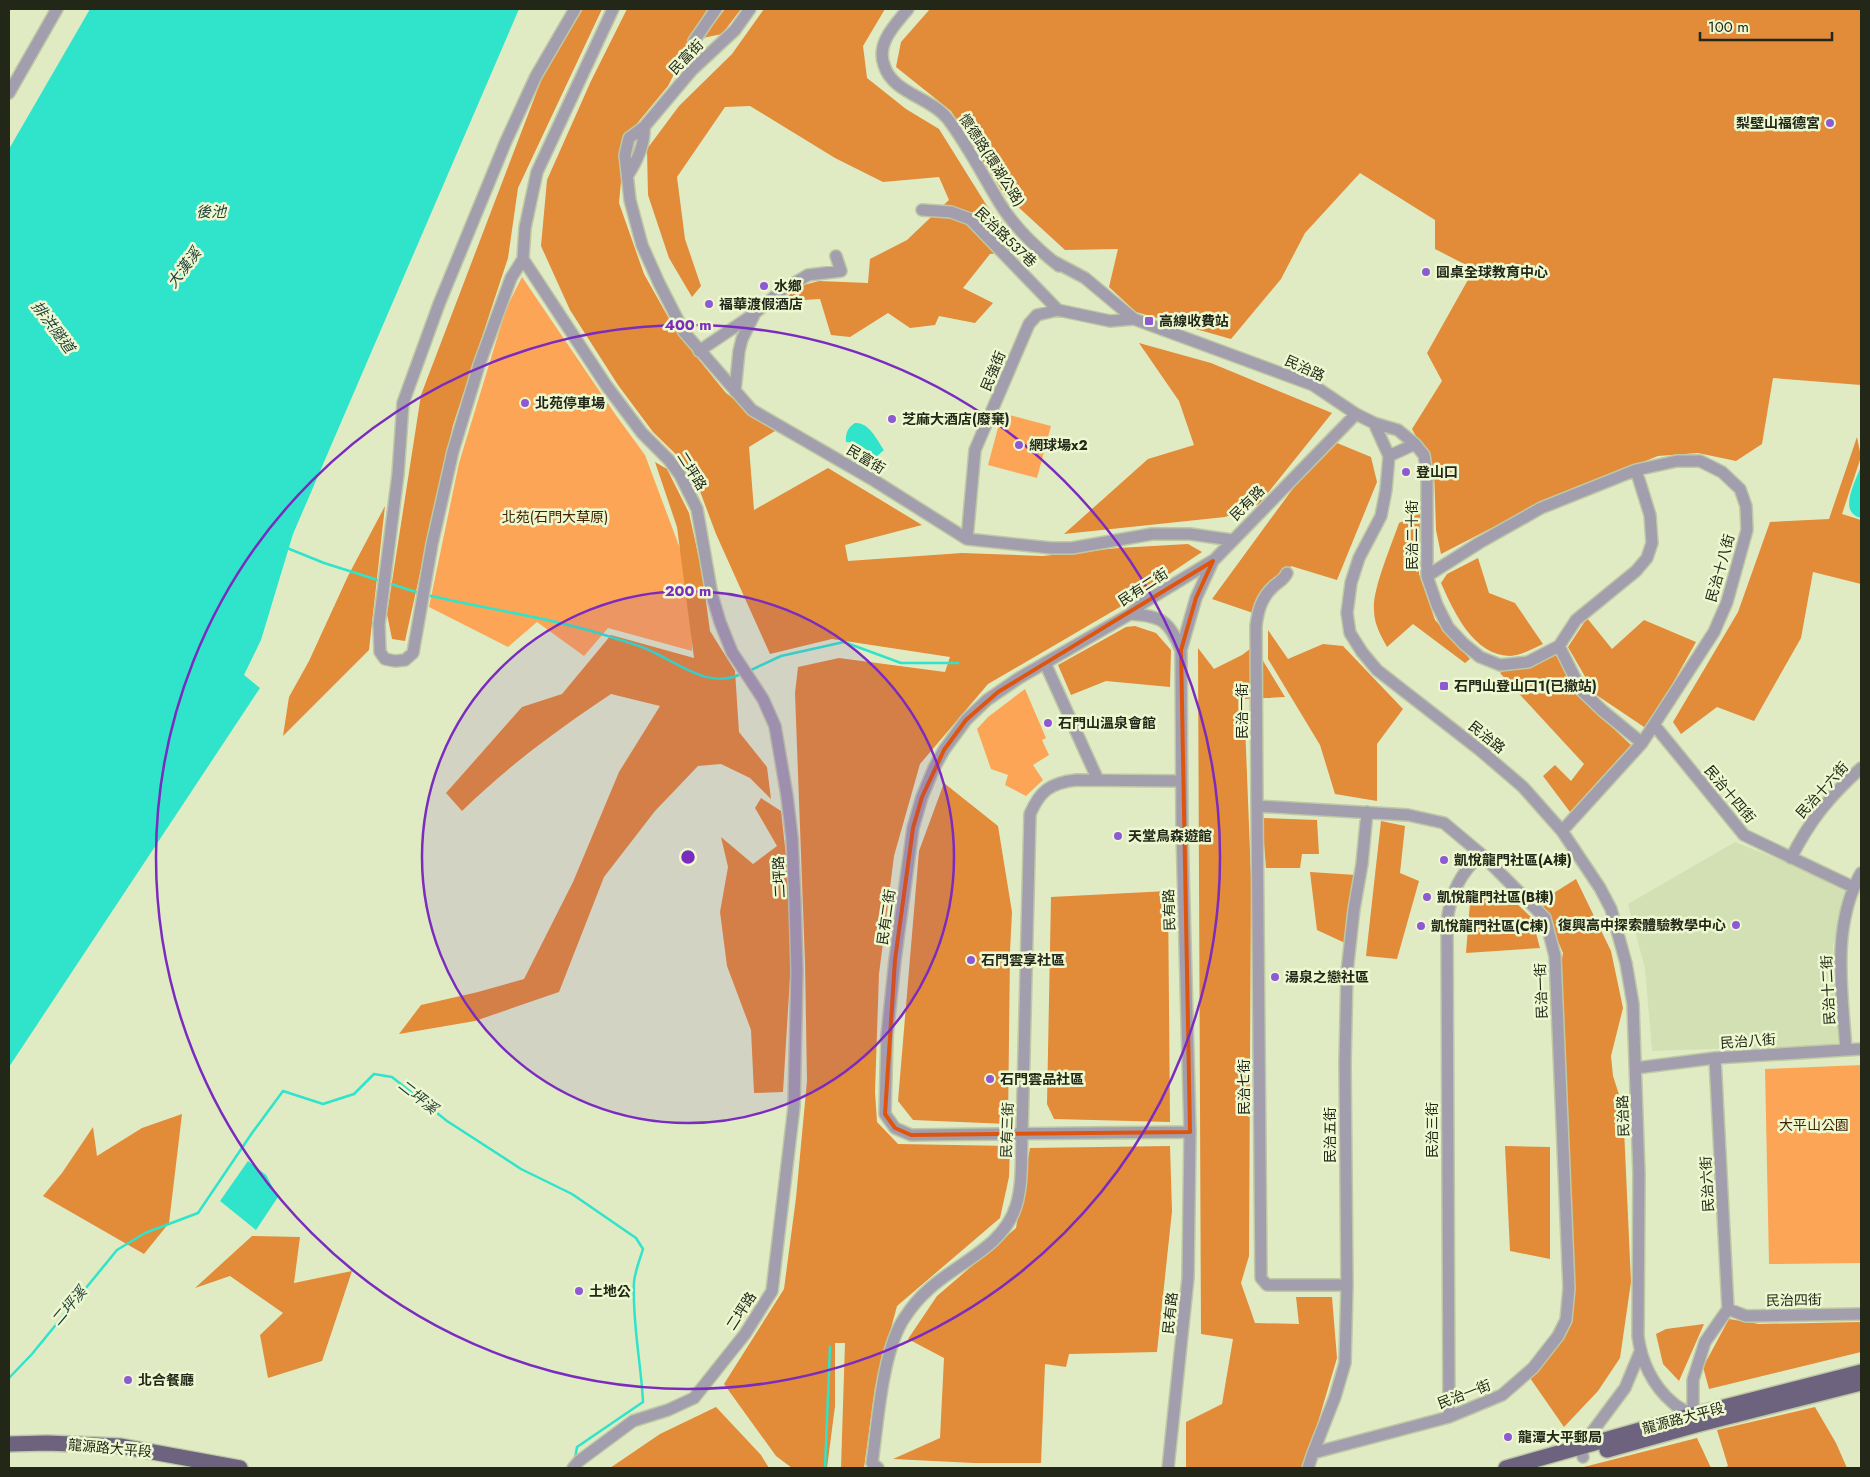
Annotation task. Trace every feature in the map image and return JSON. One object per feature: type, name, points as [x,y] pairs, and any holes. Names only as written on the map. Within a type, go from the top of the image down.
[{"type":"main road","name":"龍源路大平段","points":[[1506,1468],[1582,1452],[1861,1372]]},
{"type":"main road","name":"龍源路大平段","points":[[1695,1420],[1861,1383]]},
{"type":"main road","name":"龍源路大平段","points":[[9,1444],[47,1443],[120,1446],[240,1468]]},
{"type":"main road","name":"龍源路大平段","points":[[1543,1468],[1582,1452]]},
{"type":"street","points":[[9,93],[57,9]]},
{"type":"street","points":[[575,9],[536,76],[506,141],[440,304],[403,403],[398,474],[379,624],[380,652],[385,659],[395,662],[404,660],[413,653],[432,544],[453,451],[479,365],[511,278],[523,259],[525,228],[537,172],[613,9]]},
{"type":"street","points":[[692,70],[694,41],[716,9]]},
{"type":"street","name":"民富街","points":[[750,9],[735,30],[692,70],[644,127],[644,136],[636,162],[628,175],[630,200],[642,246],[671,310],[684,332],[699,351],[752,410],[875,481],[966,539],[1051,548],[1072,548],[1152,534],[1190,534],[1232,540]]},
{"type":"street","name":"懷德路(環湖公路)","points":[[908,9],[883,43],[882,58],[889,76],[909,92],[940,110],[947,118],[1000,203],[1038,250],[1080,283],[1112,301],[1134,319]]},
{"type":"street","name":"民治路537巷","points":[[922,210],[951,212],[970,219],[1058,310]]},
{"type":"street","points":[[699,351],[755,313],[782,291],[808,275],[841,271],[836,256]]},
{"type":"street","name":"二坪路","points":[[523,259],[606,385],[642,433],[669,460],[680,475],[697,509],[712,595],[720,622],[732,652],[763,698],[774,726],[781,756],[792,838],[795,903],[797,971],[794,1107],[772,1291],[745,1334],[694,1398],[668,1410],[633,1421],[572,1468]]},
{"type":"street","points":[[1058,310],[1110,321],[1134,319]]},
{"type":"street","name":"民強街","points":[[966,539],[975,450],[1030,324],[1037,315],[1058,310]]},
{"type":"street","points":[[735,391],[740,345],[755,313]]},
{"type":"street","name":"民治路","points":[[1134,319],[1313,385],[1356,414],[1374,423],[1389,456],[1386,490],[1381,516],[1359,558],[1351,583],[1348,613],[1350,633],[1362,652],[1377,670],[1481,751],[1523,787],[1562,831],[1600,888],[1611,909],[1628,971],[1633,1004],[1639,1174],[1638,1336],[1640,1352]]},
{"type":"street","name":"民有路","points":[[1168,1468],[1188,1278],[1190,1132],[1181,780],[1182,650],[1196,598],[1213,561],[1356,414]]},
{"type":"street","name":"民治二十街","points":[[1374,423],[1398,430],[1415,444],[1424,456],[1428,474],[1427,576],[1437,605],[1448,627],[1480,657],[1500,665],[1528,662],[1559,646],[1576,620],[1630,576],[1647,558],[1652,543],[1650,515],[1636,470]]},
{"type":"street","points":[[1389,456],[1415,444]]},
{"type":"street","name":"民治十八街","points":[[1427,576],[1479,543],[1541,508],[1636,470],[1677,461],[1700,461],[1722,472],[1740,489],[1746,506],[1747,530],[1727,602],[1714,632],[1655,726],[1642,743],[1562,831]]},
{"type":"street","name":"民有二街","points":[[1190,1132],[912,1135],[896,1128],[885,1114],[887,1036],[913,828],[922,797],[944,750],[966,720],[987,700],[1045,663],[1130,614],[1213,561]]},
{"type":"street","name":"民治一街","points":[[1287,573],[1285,578],[1272,587],[1259,605],[1256,626],[1257,806],[1408,815],[1444,823],[1481,854],[1545,918],[1555,956],[1569,1288],[1566,1320],[1558,1336],[1533,1368],[1502,1395],[1449,1417],[1313,1453]]},
{"type":"street","points":[[1130,614],[1146,615],[1162,621],[1173,630],[1182,650]]},
{"type":"street","points":[[1559,646],[1581,690],[1642,743]]},
{"type":"street","points":[[1045,663],[1098,780]]},
{"type":"street","name":"民治十四街","points":[[1655,726],[1744,835],[1853,887]]},
{"type":"street","name":"民治十六街","points":[[1792,858],[1805,831],[1821,809],[1861,768]]},
{"type":"street","name":"民有三街","points":[[878,1468],[872,1463],[888,1353],[904,1318],[928,1290],[994,1242],[1010,1221],[1016,1206],[1020,1187],[1022,1135],[1030,814],[1037,798],[1047,789],[1061,781],[1181,780]]},
{"type":"street","name":"民治七街","points":[[1257,806],[1261,1278],[1267,1285],[1346,1285]]},
{"type":"street","name":"民治五街","points":[[1313,1453],[1335,1397],[1345,1363],[1345,1063],[1347,972],[1367,812]]},
{"type":"street","name":"民治三街","points":[[1449,1417],[1447,921],[1453,891],[1472,863],[1481,854]]},
{"type":"street","name":"民治十二街","points":[[1846,1050],[1840,952],[1847,909],[1853,887],[1861,873]]},
{"type":"street","name":"民治八街","points":[[1636,1068],[1715,1058],[1861,1049]]},
{"type":"street","name":"民治六街","points":[[1715,1058],[1728,1309]]},
{"type":"street","points":[[1695,1420],[1693,1380],[1705,1342],[1728,1309]]},
{"type":"street","name":"民治四街","points":[[1728,1309],[1746,1316],[1861,1314]]},
{"type":"street","points":[[1640,1352],[1659,1389],[1674,1404],[1695,1420]]},
{"type":"street","points":[[1582,1452],[1625,1388],[1640,1352]]},
{"type":"street","points":[[1308,1468],[1313,1453]]},
{"type":"highlighted area","points":[[1213,561],[1196,598],[1181,650],[1190,1132],[911,1135],[895,1128],[885,1114],[895,960],[913,828],[922,797],[944,750],[966,720],[998,692]]},
{"type":"shaded area","points":[[583,9],[602,9],[518,188],[508,258],[453,425],[405,641],[392,639],[387,614],[421,395],[542,78]]},
{"type":"shaded area","points":[[627,9],[707,9],[668,86],[625,138],[619,203],[644,274],[677,333],[726,393],[775,431],[749,447],[754,510],[828,468],[922,525],[845,545],[848,561],[962,553],[1043,556],[1118,548],[1188,544],[1202,552],[1120,607],[988,684],[920,764],[894,856],[879,974],[875,1092],[877,1122],[898,1144],[1010,1146],[1009,1177],[1000,1218],[897,1306],[875,1388],[864,1468],[841,1468],[845,1343],[835,1343],[835,1406],[827,1468],[792,1468],[776,1456],[724,1384],[784,1289],[796,1198],[807,1081],[805,962],[795,693],[798,667],[839,658],[945,672],[950,657],[832,639],[770,654],[716,534],[692,470],[653,432],[618,385],[570,310],[541,246],[547,180],[591,81]]},
{"type":"shaded area","points":[[725,9],[741,9],[722,34],[703,38]]},
{"type":"shaded area","points":[[764,9],[885,9],[863,46],[867,78],[906,109],[939,129],[987,206],[1027,251],[990,254],[963,288],[993,303],[975,323],[939,316],[935,325],[910,328],[888,313],[850,337],[831,335],[820,299],[788,301],[785,298],[800,286],[819,281],[868,283],[870,259],[907,240],[949,200],[939,177],[883,182],[835,158],[750,106],[725,107],[677,177],[685,239],[701,286],[692,297],[669,258],[648,195],[647,149],[679,106],[732,54]]},
{"type":"shaded area","points":[[930,9],[1861,9],[1861,385],[1773,378],[1762,444],[1736,461],[1698,453],[1658,456],[1540,503],[1441,554],[1436,530],[1434,469],[1412,429],[1442,381],[1427,353],[1474,269],[1435,249],[1435,220],[1360,173],[1305,233],[1281,279],[1231,339],[1136,312],[1109,287],[1118,249],[1065,250],[1004,194],[951,111],[896,67],[901,42]]},
{"type":"shaded area","points":[[1139,343],[1211,363],[1332,413],[1259,504],[1225,517],[1064,534],[1148,459],[1194,445],[1179,401]]},
{"type":"shaded area","points":[[1857,437],[1861,457],[1842,514],[1861,520],[1861,584],[1813,572],[1801,638],[1754,721],[1717,707],[1681,734],[1673,722],[1738,612],[1770,522],[1829,519]]},
{"type":"shaded area","points":[[1337,443],[1371,457],[1377,482],[1337,580],[1291,566],[1256,614],[1212,599],[1297,483]]},
{"type":"shaded area","points":[[655,462],[667,469],[689,513],[702,572],[710,631],[735,671],[739,732],[767,767],[771,799],[750,778],[721,764],[698,766],[655,811],[604,877],[559,992],[475,1021],[399,1034],[421,1005],[524,979],[573,882],[619,772],[660,706],[611,694],[534,749],[462,811],[446,793],[522,707],[562,694],[611,635],[694,658],[677,527]]},
{"type":"shaded area","points":[[385,506],[369,650],[283,736],[289,697],[309,661],[348,576]]},
{"type":"shaded area","points":[[1420,513],[1419,574],[1435,620],[1470,659],[1465,663],[1413,624],[1387,647],[1380,634],[1374,615],[1376,591],[1399,523]]},
{"type":"shaded area","points":[[1478,558],[1489,593],[1515,603],[1543,644],[1514,656],[1497,654],[1485,648],[1466,630],[1441,583],[1447,574]]},
{"type":"shaded area","points":[[1587,618],[1612,649],[1644,620],[1696,642],[1647,729],[1595,694],[1568,647]]},
{"type":"shaded area","points":[[1135,626],[1156,633],[1171,650],[1170,687],[1106,681],[1071,695],[1058,665],[1126,627]]},
{"type":"shaded area","points":[[1268,630],[1288,659],[1323,644],[1343,646],[1403,709],[1377,744],[1377,801],[1335,794],[1320,745],[1268,659]]},
{"type":"shaded area","points":[[1254,646],[1285,697],[1244,699],[1251,876],[1249,1256],[1241,1283],[1255,1323],[1299,1324],[1296,1297],[1332,1297],[1337,1358],[1313,1439],[1302,1468],[1186,1468],[1186,1422],[1222,1404],[1233,1339],[1201,1334],[1198,648],[1214,669],[1242,655]]},
{"type":"shaded area","points":[[1558,654],[1582,699],[1631,745],[1570,812],[1543,776],[1555,765],[1571,781],[1584,764],[1500,673]]},
{"type":"shaded area","points":[[944,783],[998,826],[1012,912],[1008,1124],[913,1120],[898,1101],[919,851]]},
{"type":"shaded area","points":[[761,798],[781,811],[787,865],[791,961],[783,1092],[754,1093],[751,1030],[727,966],[720,912],[728,867],[721,837],[753,864],[777,846],[755,808]]},
{"type":"shaded area","points":[[1262,818],[1317,820],[1319,854],[1302,854],[1300,868],[1266,868]]},
{"type":"shaded area","points":[[1381,821],[1405,826],[1400,873],[1419,881],[1397,959],[1366,956]]},
{"type":"shaded area","name":"復興高中探索體驗教學中心","points":[[1735,842],[1847,887],[1833,946],[1838,1045],[1652,1051],[1645,969],[1628,904]]},
{"type":"shaded area","points":[[1310,872],[1356,875],[1345,943],[1317,930]]},
{"type":"shaded area","points":[[1576,879],[1611,951],[1623,1008],[1611,1056],[1613,1076],[1623,1107],[1631,1282],[1620,1358],[1598,1391],[1564,1427],[1530,1378],[1565,1328],[1559,979],[1563,953],[1541,901]]},
{"type":"shaded area","points":[[1471,890],[1499,905],[1515,902],[1532,918],[1540,948],[1466,953]]},
{"type":"shaded area","points":[[1168,891],[1170,1122],[1054,1119],[1047,1104],[1051,897]]},
{"type":"shaded area","points":[[182,1114],[169,1223],[144,1254],[43,1196],[62,1173],[93,1127],[97,1156],[142,1128]]},
{"type":"shaded area","points":[[1170,1146],[1172,1211],[1157,1352],[1069,1354],[1066,1367],[1045,1364],[1041,1463],[974,1463],[893,1459],[940,1438],[944,1358],[908,1339],[937,1296],[1016,1228],[1030,1148]]},
{"type":"shaded area","points":[[1505,1146],[1550,1147],[1550,1259],[1510,1251]]},
{"type":"shaded area","points":[[252,1236],[300,1237],[294,1283],[352,1271],[322,1361],[268,1378],[260,1335],[283,1313],[230,1276],[195,1288]]},
{"type":"shaded area","points":[[1729,1319],[1759,1324],[1861,1322],[1861,1352],[1709,1389],[1703,1367]]},
{"type":"shaded area","points":[[1704,1324],[1679,1381],[1663,1364],[1656,1334],[1666,1329]]},
{"type":"shaded area","points":[[716,1407],[761,1455],[769,1468],[610,1468],[660,1434]]},
{"type":"shaded area","points":[[1815,1407],[1836,1443],[1847,1468],[1724,1468],[1728,1466],[1717,1430]]},
{"type":"shaded area","points":[[1697,1438],[1711,1468],[1580,1468]]},
{"type":"green space","name":"北苑(石門大草原)","points":[[522,277],[645,455],[691,578],[692,651],[608,628],[584,656],[537,622],[508,647],[429,607],[459,463],[506,309]]},
{"type":"green space","name":"網球場x2","points":[[1002,413],[1051,426],[1037,478],[988,465]]},
{"type":"green space","points":[[1025,689],[1046,738],[1042,740],[1049,755],[1033,765],[1043,780],[1026,796],[1005,785],[1008,775],[991,769],[977,729],[988,717]]},
{"type":"green space","name":"大平山公園","points":[[1861,1065],[1861,1263],[1769,1264],[1765,1069]]},
{"type":"water","name":"後池","points":[[90,9],[519,9],[293,534],[261,640],[244,675],[260,688],[9,1067],[9,149]]},
{"type":"water","points":[[855,423],[860,423],[868,428],[884,450],[874,459],[859,445],[846,442],[848,431]]},
{"type":"water","points":[[1861,466],[1861,518],[1854,515],[1849,503],[1852,487]]},
{"type":"water","points":[[248,1161],[266,1175],[278,1197],[256,1230],[220,1201]]},
{"type":"waterway","points":[[287,548],[324,563],[381,581]]},
{"type":"waterway","points":[[388,583],[419,593]]},
{"type":"waterway","points":[[427,595],[570,625],[594,632],[644,648],[685,669],[706,677],[718,679],[741,674]]},
{"type":"waterway","points":[[749,671],[781,656],[844,642],[901,663],[958,663]]},
{"type":"waterway","name":"二坪溪","points":[[9,1378],[32,1354],[117,1250],[145,1233],[198,1213],[283,1091],[323,1104],[354,1094],[374,1074],[392,1077],[447,1121],[521,1169],[572,1194],[636,1238],[643,1249],[636,1269],[634,1297],[635,1327],[643,1402],[577,1447],[575,1459]]},
{"type":"waterway","points":[[825,1468],[830,1347]]},
{"type":"place","name":"梨壁山福德宮","points":[[1830,123]]},
{"type":"place","name":"圓桌全球教育中心","points":[[1426,272]]},
{"type":"place","name":"水鄉","points":[[764,286]]},
{"type":"place","name":"福華渡假酒店","points":[[709,304]]},
{"type":"place","name":"高線收費站","points":[[1149,321]]},
{"type":"place","name":"北苑停車場","points":[[525,403]]},
{"type":"place","name":"芝麻大酒店(廢棄)","points":[[892,419]]},
{"type":"place","name":"網球場x2","points":[[1019,445]]},
{"type":"place","name":"登山口","points":[[1406,472]]},
{"type":"place","name":"石門山登山口1(已撤站)","points":[[1444,686]]},
{"type":"place","name":"石門山溫泉會館","points":[[1048,723]]},
{"type":"place","name":"天堂鳥森遊館","points":[[1118,836]]},
{"type":"place","name":"凱悅龍門社區(A棟)","points":[[1444,860]]},
{"type":"place","name":"凱悅龍門社區(B棟)","points":[[1427,897]]},
{"type":"place","name":"復興高中探索體驗教學中心","points":[[1736,925]]},
{"type":"place","name":"凱悅龍門社區(C棟)","points":[[1421,926]]},
{"type":"place","name":"石門雲享社區","points":[[971,960]]},
{"type":"place","name":"湯泉之戀社區","points":[[1275,977]]},
{"type":"place","name":"石門雲品社區","points":[[990,1079]]},
{"type":"place","name":"土地公","points":[[579,1291]]},
{"type":"place","name":"北合餐廳","points":[[128,1380]]},
{"type":"place","name":"龍潭大平郵局","points":[[1508,1437]]},
{"type":"water label","name":"大漢溪","points":[[184,268]]},
{"type":"water label","name":"排洪隧道","points":[[53,327]]}]
